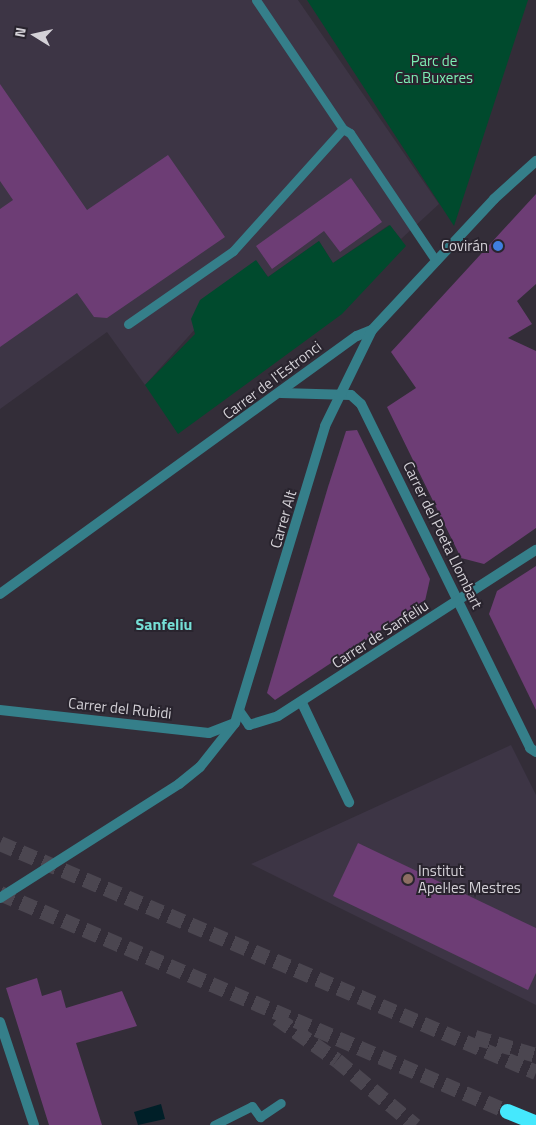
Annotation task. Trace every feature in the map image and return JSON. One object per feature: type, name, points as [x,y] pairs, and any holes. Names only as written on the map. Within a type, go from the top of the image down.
[{"type":"highway","points":[[506,1110],[536,1123]]},
{"type":"street","name":"Carrer de l'Estronci","points":[[0,594],[281,393],[357,336],[372,330],[436,261],[536,161]]},
{"type":"street","name":"Carrer Alt","points":[[235,722],[240,712],[325,426],[340,394],[370,342],[372,330]]},
{"type":"street","name":"Carrer del Poeta Llombart","points":[[281,393],[351,395],[361,404],[459,600],[530,748],[536,752]]},
{"type":"street","name":"Carrer de Sanfeliu","points":[[240,712],[245,722],[257,725],[302,703],[536,550]]},
{"type":"street","points":[[302,703],[349,802]]},
{"type":"street","name":"Carrer del Rubidi","points":[[0,710],[209,733],[235,722]]},
{"type":"street","points":[[0,898],[179,784],[200,767],[235,722]]},
{"type":"street","points":[[0,1022],[34,1125]]},
{"type":"lane","points":[[256,0],[343,129],[350,133],[436,261]]},
{"type":"lane","points":[[128,324],[233,251],[343,129]]},
{"type":"lane","points":[[214,1125],[252,1106],[260,1116],[281,1103]]},
{"type":"shaded area","points":[[0,0],[298,0],[439,204],[401,239],[389,225],[333,263],[319,241],[268,277],[256,261],[145,385],[107,332],[0,409]]},
{"type":"shaded area","name":"Institut Apel·les Mestres","points":[[511,745],[536,795],[536,1005],[251,864]]},
{"type":"green space","name":"Parc de Can Buxeres","points":[[307,0],[528,0],[454,226]]},
{"type":"green space","points":[[390,225],[406,246],[342,314],[178,434],[145,385],[195,334],[191,319],[200,300],[256,260],[268,277],[319,241],[333,263]]},
{"type":"water","points":[[161,1104],[165,1119],[138,1125],[134,1112]]},
{"type":"building","points":[[0,84],[87,210],[168,155],[225,237],[107,318],[94,317],[77,293],[0,347],[0,209],[13,200],[0,181]]},
{"type":"building","points":[[351,178],[382,222],[340,252],[324,231],[272,269],[256,246]]},
{"type":"building","points":[[536,194],[536,284],[517,301],[532,324],[508,338],[536,351],[536,528],[484,564],[461,558],[387,407],[416,388],[391,352]]},
{"type":"building","points":[[357,430],[430,579],[425,601],[275,700],[267,693],[328,487],[346,431]]},
{"type":"building","points":[[536,566],[536,710],[489,614],[497,591]]},
{"type":"building","points":[[358,843],[536,928],[536,973],[528,990],[333,896]]},
{"type":"building","points":[[37,978],[42,996],[61,990],[66,1008],[122,991],[137,1026],[76,1043],[102,1125],[49,1125],[6,988]]},
{"type":"tunnel","points":[[0,843],[536,1072]]},
{"type":"tunnel","points":[[0,893],[507,1111]]},
{"type":"tunnel","points":[[277,1018],[337,1060],[415,1125]]},
{"type":"tunnel","points":[[475,1037],[536,1055]]},
{"type":"place","name":"Covirán","points":[[498,246]]},
{"type":"place","name":"Institut Apel·les Mestres","points":[[408,879]]},
{"type":"district","name":"Sanfeliu","points":[[164,624]]}]
